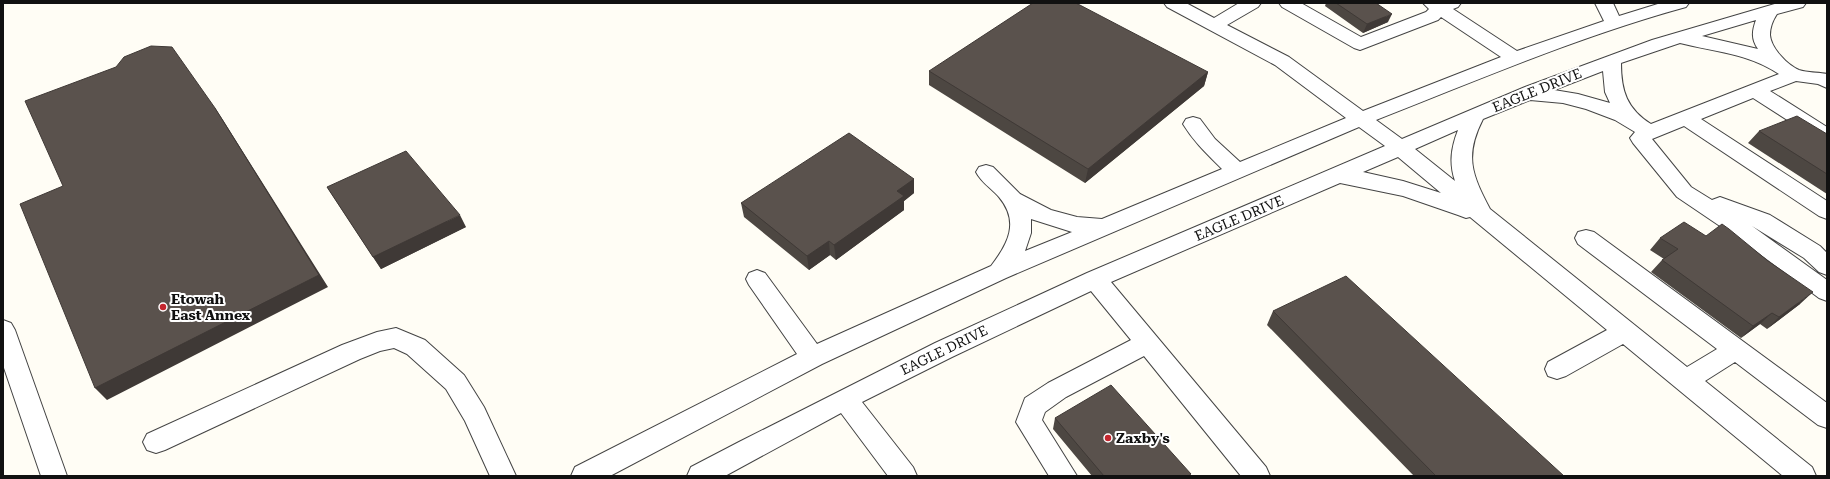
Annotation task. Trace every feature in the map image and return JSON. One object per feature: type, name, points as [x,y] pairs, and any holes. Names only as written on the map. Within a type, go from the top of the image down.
[{"type":"street","points":[[1173,3],[1282,61],[1361,119],[1399,148],[1804,476]]},
{"type":"street","points":[[1214,25],[1252,3]]},
{"type":"street","points":[[1604,3],[1614,23]]},
{"type":"street","points":[[584,476],[813,357],[998,272],[1236,170],[1514,58],[1614,23],[1680,3]]},
{"type":"street","name":"EAGLE DRIVE","points":[[700,476],[845,399],[977,334],[1095,280],[1338,176],[1476,114],[1612,60],[1679,38],[1797,3]]},
{"type":"street","points":[[1299,5],[1360,44],[1432,16],[1442,5],[1514,58]]},
{"type":"street","points":[[1770,11],[1762,24],[1760,35],[1768,52],[1786,70]]},
{"type":"street","points":[[1391,14],[1409,25]]},
{"type":"street","points":[[1679,38],[1729,46],[1786,70],[1826,81]]},
{"type":"street","points":[[1612,60],[1611,82],[1615,96],[1621,108],[1640,130],[1684,192],[1739,247],[1774,274],[1827,306]]},
{"type":"street","points":[[1527,93],[1564,97],[1583,101],[1640,130],[1685,117],[1754,90],[1786,70]]},
{"type":"street","points":[[1754,90],[1827,136]]},
{"type":"street","points":[[1476,114],[1461,145],[1461,166],[1465,181],[1484,217]]},
{"type":"street","points":[[1685,117],[1827,212]]},
{"type":"street","points":[[1193,124],[1208,144],[1236,170]]},
{"type":"street","points":[[986,172],[1011,199],[1020,216],[1020,236],[1009,260],[998,272]]},
{"type":"street","points":[[1338,176],[1359,178],[1417,193],[1449,203],[1484,217]]},
{"type":"street","points":[[1684,192],[1762,220],[1812,252],[1827,266]]},
{"type":"street","points":[[1684,192],[1759,232],[1827,285]]},
{"type":"street","points":[[1684,192],[1753,237],[1827,292]]},
{"type":"street","points":[[1684,192],[1745,242],[1827,299]]},
{"type":"street","points":[[1011,199],[1032,212],[1044,217],[1080,225],[1103,227]]},
{"type":"street","points":[[1586,238],[1827,417]]},
{"type":"street","points":[[757,279],[813,357]]},
{"type":"street","points":[[1095,280],[1257,476]]},
{"type":"street","points":[[3,330],[54,476]]},
{"type":"street","points":[[1557,369],[1625,331]]},
{"type":"street","points":[[156,442],[351,352],[377,342],[396,338],[416,347],[454,382],[476,414],[503,476]]},
{"type":"street","points":[[1064,476],[1029,422],[1034,406],[1056,390],[1147,343]]},
{"type":"street","points":[[1686,380],[1735,350]]},
{"type":"street","points":[[845,399],[904,476]]},
{"type":"building","points":[[1033,3],[1076,3],[1208,72],[1088,169],[929,71]]},
{"type":"building","points":[[1336,3],[1376,3],[1392,14],[1367,24]]},
{"type":"building","points":[[151,46],[172,47],[215,108],[319,275],[95,388],[20,204],[63,186],[25,101],[116,67],[124,57]]},
{"type":"building","points":[[1797,116],[1827,134],[1827,174],[1759,131]]},
{"type":"building","points":[[849,133],[914,179],[897,191],[904,196],[834,245],[829,241],[807,256],[741,203]]},
{"type":"building","points":[[406,151],[460,215],[373,257],[327,187]]},
{"type":"building","points":[[1684,222],[1706,236],[1722,224],[1768,261],[1813,292],[1779,317],[1772,313],[1753,326],[1662,260],[1678,249],[1660,238]]},
{"type":"building","points":[[1346,276],[1564,476],[1436,476],[1273,311]]},
{"type":"building","points":[[1111,385],[1191,474],[1188,476],[1104,476],[1055,418]]},
{"type":"place","name":"Etowah East Annex","points":[[163,307]]},
{"type":"place","name":"Zaxby's","points":[[1108,438]]}]
